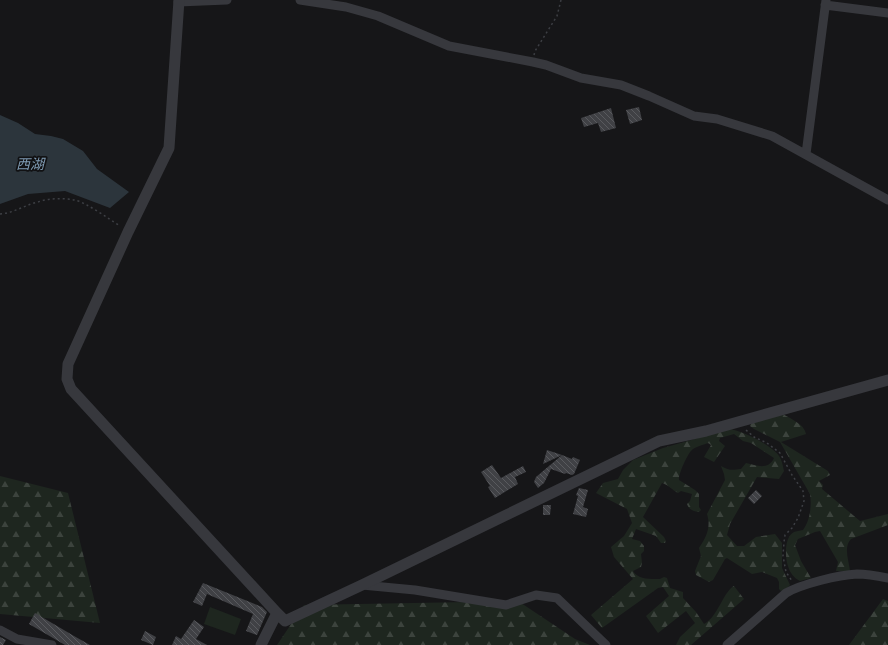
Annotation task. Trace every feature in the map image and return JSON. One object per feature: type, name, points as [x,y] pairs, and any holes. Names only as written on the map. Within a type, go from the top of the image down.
[{"type":"street","points":[[227,0],[178,1],[169,148],[128,232],[68,364],[67,379],[71,389],[285,621],[659,441],[706,431],[888,380]]},
{"type":"street","points":[[300,0],[346,7],[378,16],[449,46],[533,62],[546,65],[581,78],[621,85],[694,116],[716,120],[772,136],[888,200]]},
{"type":"street","points":[[806,154],[826,3],[888,13]]},
{"type":"street","points":[[727,645],[786,593],[797,587],[832,578],[857,574],[888,578]]},
{"type":"street","points":[[362,585],[415,590],[506,605],[536,595],[557,598],[606,645]]},
{"type":"street","points":[[261,645],[277,613]]},
{"type":"street","points":[[0,630],[15,642],[52,645]]},
{"type":"path","points":[[533,62],[535,51],[557,16],[561,0]]},
{"type":"path","points":[[0,214],[52,199],[75,200],[105,216],[128,232]]},
{"type":"path","points":[[740,421],[746,431],[754,437],[767,443],[780,453],[792,475],[804,491],[804,501],[798,518],[786,535],[784,542],[783,556],[786,572],[797,587]]},
{"type":"green space","points":[[783,414],[803,427],[806,434],[781,442],[828,471],[830,475],[819,481],[823,485],[822,489],[860,521],[888,514],[888,525],[851,539],[849,542],[847,546],[847,554],[850,571],[836,571],[838,562],[820,531],[798,539],[795,545],[801,561],[811,578],[800,581],[792,575],[789,569],[786,558],[788,538],[795,532],[803,530],[807,522],[810,513],[810,494],[780,442],[750,426],[751,423]]},
{"type":"green space","points":[[730,429],[749,436],[770,447],[780,458],[784,471],[779,479],[757,477],[730,524],[727,535],[737,546],[744,546],[756,537],[775,534],[782,543],[782,568],[790,585],[781,591],[779,589],[779,582],[777,578],[762,572],[752,574],[727,558],[713,580],[709,582],[696,575],[695,571],[701,556],[699,548],[706,535],[709,523],[707,514],[725,480],[721,466],[726,469],[733,470],[741,469],[746,463],[765,466],[768,465],[774,458],[751,443],[743,441],[734,434],[720,438],[719,441],[725,446],[714,462],[704,457],[711,445],[708,443],[692,450],[683,465],[679,480],[699,494],[699,507],[701,510],[699,512],[689,508],[687,504],[690,501],[692,494],[681,491],[678,493],[662,483],[643,517],[664,537],[666,541],[665,543],[661,543],[656,536],[636,529],[632,539],[640,541],[644,546],[644,551],[641,554],[641,567],[633,571],[638,576],[645,578],[667,578],[670,588],[683,592],[683,598],[696,612],[704,624],[713,616],[727,593],[734,586],[744,599],[691,645],[676,645],[680,637],[695,623],[686,611],[658,633],[646,616],[669,596],[663,587],[658,588],[602,628],[591,615],[633,579],[614,557],[611,547],[624,536],[632,523],[627,509],[596,493],[603,483],[618,479],[623,470],[633,460],[663,448]]},
{"type":"green space","points":[[0,476],[68,493],[100,623],[0,614]]},
{"type":"green space","points":[[883,599],[888,601],[888,645],[849,645]]},
{"type":"green space","points":[[518,601],[575,639],[590,645],[277,645],[304,605]]},
{"type":"green space","points":[[210,607],[241,619],[235,635],[204,624]]},
{"type":"water","name":"西湖","points":[[0,115],[18,123],[35,134],[63,139],[83,151],[97,169],[129,192],[110,208],[65,191],[28,194],[0,204]]},
{"type":"building","points":[[639,107],[642,120],[630,124],[626,110]]},
{"type":"building","points":[[611,108],[616,128],[601,132],[598,123],[584,127],[581,118]]},
{"type":"building","points":[[547,450],[562,455],[543,464]]},
{"type":"building","points":[[562,455],[580,460],[574,474],[565,474],[551,469],[544,483],[538,488],[534,482],[536,477]]},
{"type":"building","points":[[492,465],[501,478],[523,466],[526,472],[515,477],[518,484],[495,498],[488,487],[490,486],[481,472]]},
{"type":"building","points":[[579,488],[588,490],[583,507],[588,509],[586,517],[573,514],[578,496],[576,495]]},
{"type":"building","points":[[756,490],[762,496],[754,504],[748,498]]},
{"type":"building","points":[[543,505],[551,505],[550,515],[543,515]]},
{"type":"building","points":[[203,583],[262,607],[267,612],[257,635],[246,631],[253,614],[207,594],[202,606],[193,602]]},
{"type":"building","points":[[35,613],[90,645],[65,645],[29,624]]},
{"type":"building","points":[[194,620],[204,627],[196,639],[207,645],[172,645],[176,636],[181,639]]},
{"type":"building","points":[[145,631],[156,637],[153,645],[141,640]]},
{"type":"building","points":[[0,637],[6,640],[3,645],[0,645]]}]
